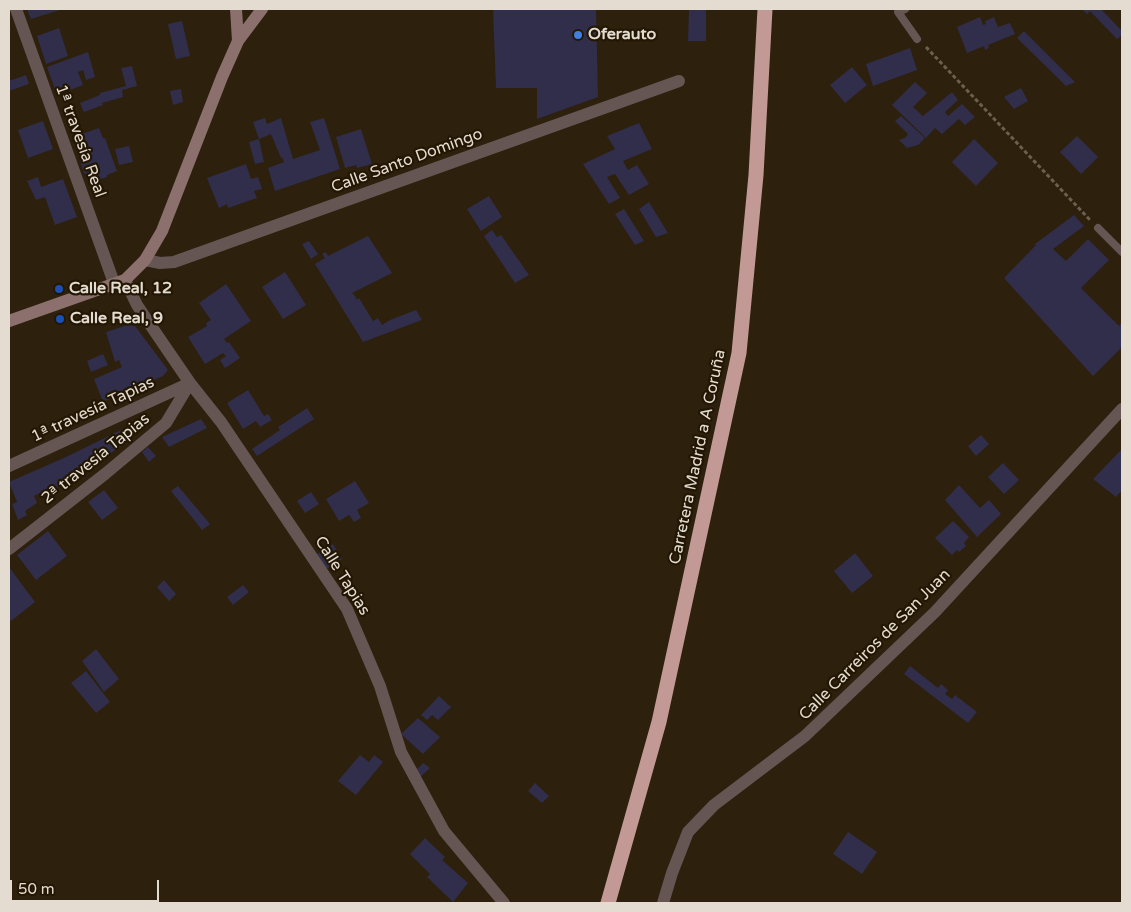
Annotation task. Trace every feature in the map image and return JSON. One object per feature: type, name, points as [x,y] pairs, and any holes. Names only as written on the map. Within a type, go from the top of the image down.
[{"type":"highway","name":"Carretera Madrid a A Coruña","points":[[608,903],[659,722],[739,353],[756,175],[765,9]]},
{"type":"main road","points":[[236,9],[238,41]]},
{"type":"main road","points":[[9,321],[120,282],[145,260],[162,231],[238,41],[262,9]]},
{"type":"street","name":"1ª travesía Real","points":[[16,9],[120,282]]},
{"type":"street","name":"Calle Santo Domingo","points":[[145,260],[160,264],[174,262],[678,82]]},
{"type":"street","name":"Calle Tapias","points":[[120,282],[190,383],[221,422],[347,609],[380,686],[401,752],[444,831],[504,903]]},
{"type":"street","name":"1ª travesía Tapias","points":[[9,466],[190,383]]},
{"type":"street","name":"2ª travesía Tapias","points":[[9,549],[105,474],[166,423],[190,383]]},
{"type":"street","name":"Calle Carreiros de San Juan","points":[[664,903],[672,872],[688,832],[714,805],[805,736],[935,612],[1122,409]]},
{"type":"lane","points":[[905,9],[898,12],[917,39]]},
{"type":"lane","points":[[1098,228],[1122,252]]},
{"type":"path","points":[[917,39],[1098,228]]},
{"type":"building","points":[[27,9],[63,9],[31,19]]},
{"type":"building","points":[[493,9],[596,9],[598,97],[537,119],[537,88],[496,88]]},
{"type":"building","points":[[689,9],[706,9],[706,41],[688,41]]},
{"type":"building","points":[[1082,9],[1101,9],[1122,31],[1122,35],[1117,39],[1090,11],[1087,14]]},
{"type":"building","points":[[980,17],[983,25],[986,24],[985,21],[994,17],[998,27],[1010,23],[1015,34],[988,45],[989,48],[985,50],[984,46],[967,53],[957,27]]},
{"type":"building","points":[[182,21],[190,56],[176,59],[168,24]]},
{"type":"building","points":[[59,28],[68,56],[46,64],[37,36]]},
{"type":"building","points":[[1024,31],[1075,82],[1066,86],[1017,38]]},
{"type":"building","points":[[910,48],[917,70],[873,86],[866,64]]},
{"type":"building","points":[[88,52],[95,77],[86,80],[83,70],[78,72],[83,85],[57,95],[47,67]]},
{"type":"building","points":[[132,66],[137,86],[122,90],[123,97],[102,103],[103,105],[84,112],[80,103],[100,95],[100,93],[126,86],[121,68]]},
{"type":"building","points":[[852,67],[867,85],[845,103],[830,85]]},
{"type":"building","points":[[26,75],[29,84],[9,91],[9,81]]},
{"type":"building","points":[[915,82],[927,93],[913,107],[923,116],[952,92],[958,100],[945,112],[948,116],[962,104],[975,117],[965,125],[959,119],[942,134],[935,128],[926,138],[892,105]]},
{"type":"building","points":[[1021,88],[1028,101],[1014,109],[1004,97]]},
{"type":"building","points":[[181,89],[183,102],[173,105],[170,91]]},
{"type":"building","points":[[901,116],[925,138],[918,145],[907,148],[899,140],[905,138],[908,134],[895,121]]},
{"type":"building","points":[[265,118],[267,124],[281,118],[293,159],[320,150],[310,122],[324,118],[340,169],[275,191],[268,168],[284,162],[271,134],[259,139],[253,122]]},
{"type":"building","points":[[43,121],[53,149],[28,158],[18,130]]},
{"type":"building","points":[[639,123],[652,149],[623,161],[628,170],[637,165],[649,184],[629,195],[615,174],[607,177],[620,198],[609,204],[583,164],[615,149],[607,136]]},
{"type":"building","points":[[99,128],[103,138],[105,138],[117,171],[107,175],[107,177],[91,182],[89,175],[84,173],[80,160],[83,156],[76,136]]},
{"type":"building","points":[[361,129],[372,164],[357,168],[356,165],[345,168],[336,137]]},
{"type":"building","points":[[1077,136],[1098,157],[1081,174],[1060,152]]},
{"type":"building","points":[[259,139],[264,162],[255,164],[249,142]]},
{"type":"building","points":[[974,139],[998,163],[976,186],[952,162]]},
{"type":"building","points":[[129,146],[133,162],[119,165],[115,149]]},
{"type":"building","points":[[246,164],[251,179],[258,177],[262,189],[254,191],[257,198],[228,208],[227,204],[219,208],[207,178]]},
{"type":"building","points":[[38,177],[41,187],[63,179],[77,217],[55,225],[45,197],[36,200],[27,181]]},
{"type":"building","points":[[489,196],[502,217],[481,231],[467,209]]},
{"type":"building","points":[[649,202],[668,233],[656,237],[639,209]]},
{"type":"building","points":[[624,209],[644,241],[635,245],[615,214]]},
{"type":"building","points":[[1074,215],[1084,226],[1053,249],[1066,261],[1088,239],[1109,260],[1081,288],[1119,326],[1122,323],[1122,347],[1093,376],[1004,278],[1035,244]]},
{"type":"building","points":[[492,230],[497,237],[501,235],[529,275],[515,283],[484,236]]},
{"type":"building","points":[[368,236],[392,273],[352,293],[357,300],[359,298],[373,321],[378,318],[382,325],[416,310],[422,320],[363,342],[315,264],[325,258],[322,254],[326,252],[328,256]]},
{"type":"building","points":[[309,241],[318,254],[311,259],[302,244]]},
{"type":"building","points":[[285,272],[306,305],[283,319],[262,287]]},
{"type":"building","points":[[226,284],[251,321],[224,339],[227,343],[229,342],[240,358],[225,368],[220,360],[226,356],[223,353],[205,364],[188,337],[207,326],[206,323],[211,320],[199,303]]},
{"type":"building","points":[[128,325],[135,326],[168,370],[163,376],[103,402],[94,379],[122,367],[119,360],[115,362],[106,332]]},
{"type":"building","points":[[103,354],[108,365],[91,372],[87,361]]},
{"type":"building","points":[[248,390],[264,416],[268,414],[272,420],[260,427],[256,421],[243,429],[227,403]]},
{"type":"building","points":[[307,408],[314,419],[257,456],[252,449],[280,430],[278,427]]},
{"type":"building","points":[[201,419],[207,428],[169,447],[162,437]]},
{"type":"building","points":[[121,430],[127,442],[42,498],[40,493],[34,496],[37,503],[25,511],[27,515],[18,520],[12,504],[17,502],[9,482]]},
{"type":"building","points":[[981,435],[989,444],[976,456],[968,446]]},
{"type":"building","points":[[148,447],[156,456],[149,462],[142,452]]},
{"type":"building","points":[[1122,449],[1122,490],[1116,497],[1093,479]]},
{"type":"building","points":[[1003,463],[1019,480],[1004,494],[988,477]]},
{"type":"building","points":[[355,481],[369,503],[357,510],[361,518],[354,522],[349,515],[339,521],[326,499]]},
{"type":"building","points":[[959,485],[980,508],[989,500],[1001,514],[977,537],[945,500]]},
{"type":"building","points":[[178,486],[210,524],[202,530],[171,491]]},
{"type":"building","points":[[104,490],[118,508],[102,520],[88,502]]},
{"type":"building","points":[[311,492],[319,504],[305,513],[297,501]]},
{"type":"building","points":[[953,521],[969,537],[964,543],[966,546],[959,552],[957,550],[952,555],[935,538]]},
{"type":"building","points":[[48,531],[67,556],[36,580],[17,555]]},
{"type":"building","points":[[333,544],[342,559],[325,570],[317,554]]},
{"type":"building","points":[[855,553],[873,576],[852,593],[834,571]]},
{"type":"building","points":[[9,567],[35,602],[11,621],[9,618]]},
{"type":"building","points":[[164,580],[176,594],[169,601],[157,587]]},
{"type":"building","points":[[243,585],[249,592],[233,605],[227,597]]},
{"type":"building","points":[[96,649],[119,679],[104,692],[82,661]]},
{"type":"building","points":[[910,666],[938,688],[941,684],[948,690],[945,694],[952,699],[955,695],[977,712],[968,723],[904,674]]},
{"type":"building","points":[[86,671],[110,702],[96,713],[71,683]]},
{"type":"building","points":[[439,696],[451,707],[438,720],[432,715],[427,720],[421,715]]},
{"type":"building","points":[[418,718],[440,737],[423,754],[401,734]]},
{"type":"building","points":[[360,755],[369,762],[374,755],[383,762],[356,795],[338,781]]},
{"type":"building","points":[[423,763],[430,768],[418,779],[414,772]]},
{"type":"building","points":[[535,783],[549,796],[542,803],[528,791]]},
{"type":"building","points":[[848,832],[877,852],[862,874],[833,854]]},
{"type":"building","points":[[425,838],[445,857],[442,860],[468,883],[453,902],[427,877],[430,874],[410,854]]},
{"type":"place","name":"Oferauto","points":[[578,35]]},
{"type":"place","name":"Calle Real, 12","points":[[59,289]]},
{"type":"place","name":"Calle Real, 9","points":[[60,319]]}]
